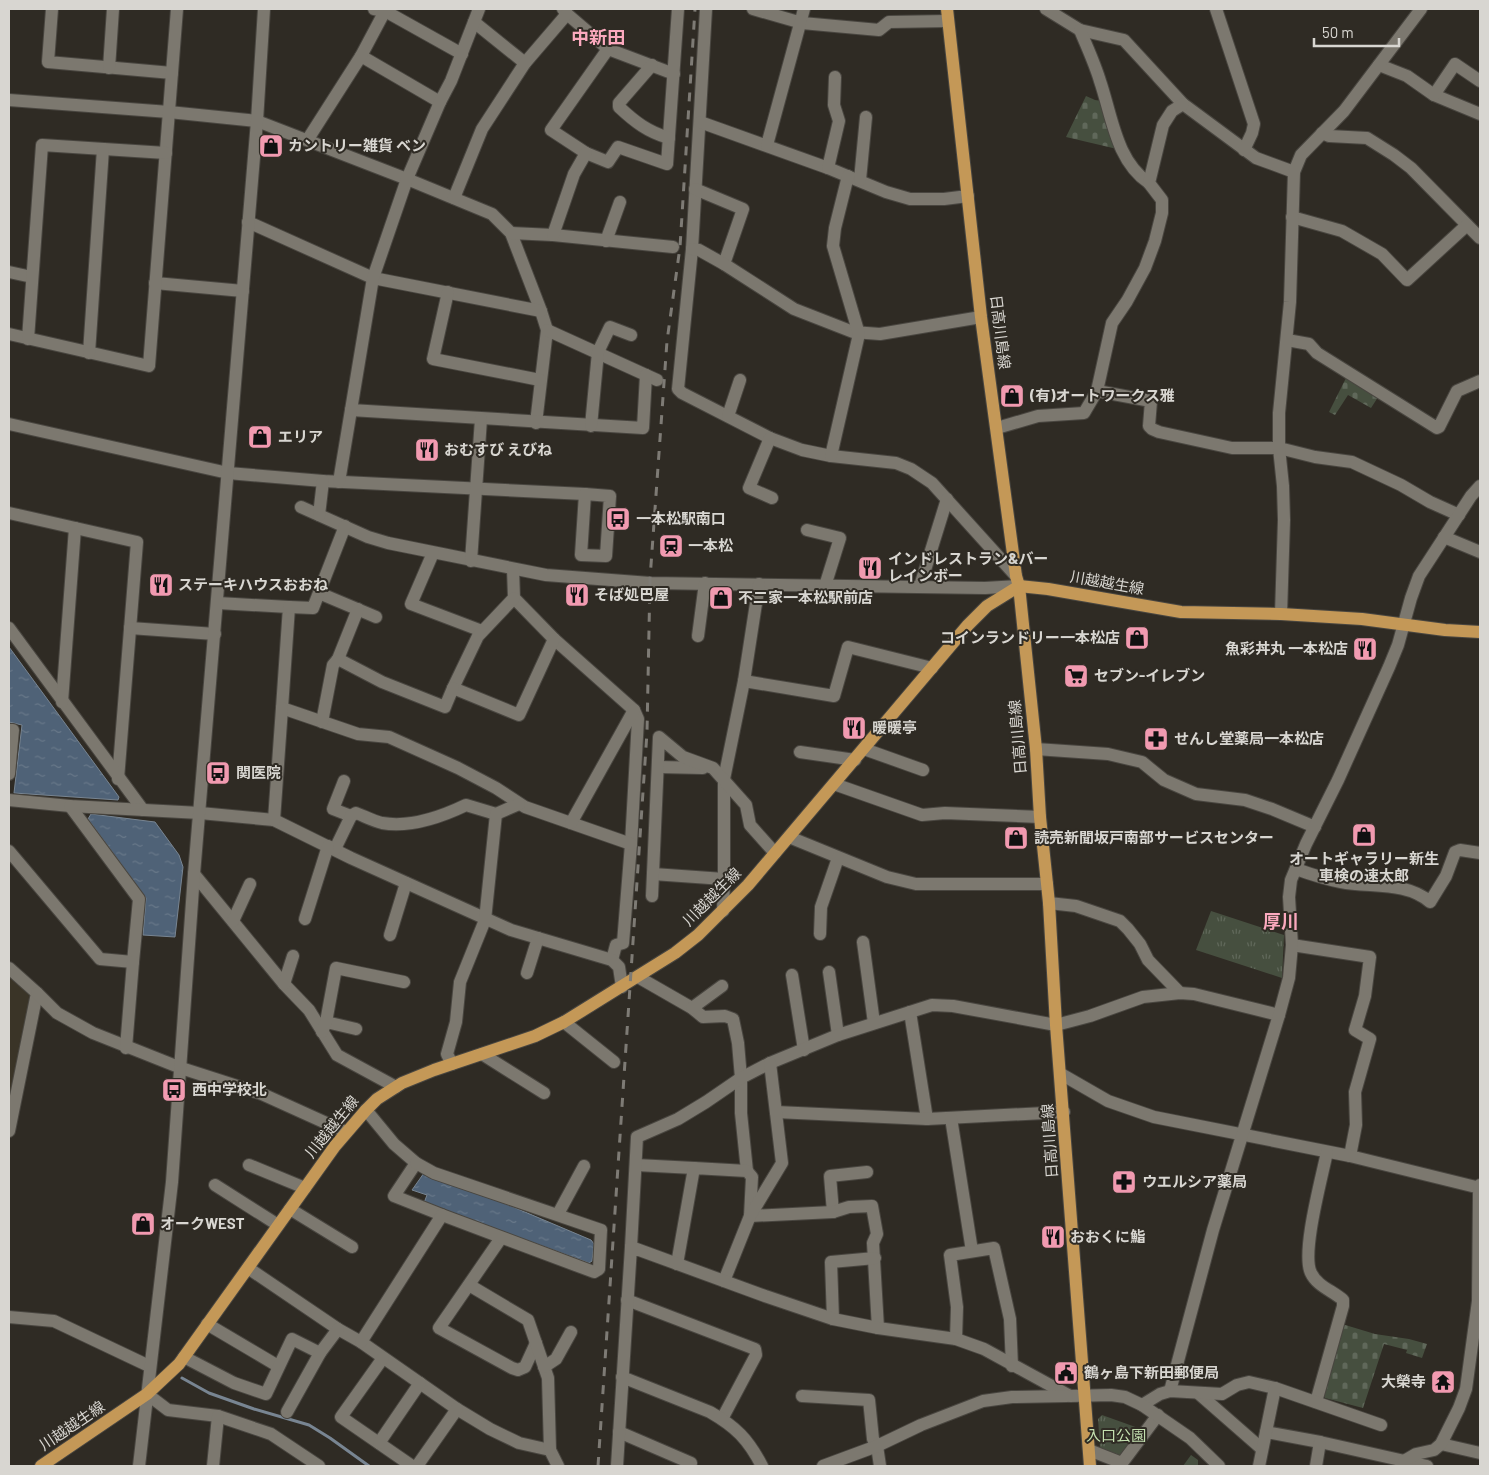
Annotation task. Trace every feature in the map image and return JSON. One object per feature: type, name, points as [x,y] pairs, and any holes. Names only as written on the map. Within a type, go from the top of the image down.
[{"type":"main road","name":"日高川島線","points":[[947,15],[981,317],[1018,581],[1036,749],[1090,1466]]},
{"type":"main road","name":"川越越生線","points":[[41,1466],[147,1394],[184,1357],[346,1132],[378,1099],[396,1087],[452,1064],[536,1036],[564,1022],[675,953],[698,935],[748,886],[968,625],[987,606],[1018,581],[1048,589],[1181,612],[1281,614],[1362,619],[1445,630],[1480,629]]},
{"type":"street","points":[[52,9],[48,62],[172,73]]},
{"type":"street","points":[[108,68],[113,9]]},
{"type":"street","points":[[9,334],[149,366],[177,9]]},
{"type":"street","points":[[139,1466],[149,1366],[172,1182],[194,874],[218,603],[257,121],[264,9]]},
{"type":"street","points":[[339,482],[373,278],[408,179],[440,102],[451,81],[479,9]]},
{"type":"street","points":[[608,49],[551,130],[586,153],[608,162],[618,147],[668,164],[676,9]]},
{"type":"street","points":[[301,507],[368,537],[433,553],[546,575],[641,582],[825,586],[984,588],[1018,581],[947,499],[922,475],[896,463],[831,456],[802,450],[770,438],[682,393],[678,389],[692,249],[706,9]]},
{"type":"street","points":[[753,9],[802,23],[878,30],[889,22],[947,15]]},
{"type":"street","points":[[768,146],[802,23],[804,9]]},
{"type":"street","points":[[1046,9],[1080,30],[1124,40],[1183,104],[1256,158],[1294,172]]},
{"type":"street","points":[[1216,9],[1254,124],[1244,150]]},
{"type":"street","points":[[1281,614],[1284,520],[1279,448],[1279,413],[1287,340],[1294,172],[1301,154],[1344,111],[1421,9]]},
{"type":"street","points":[[308,140],[360,56],[381,10],[462,54]]},
{"type":"street","points":[[454,198],[482,129],[525,63],[565,12],[608,49],[674,74]]},
{"type":"street","points":[[474,22],[525,63]]},
{"type":"street","points":[[997,428],[1038,416],[1084,412],[1098,391],[1112,323],[1127,301],[1145,268],[1162,213],[1162,200],[1149,183],[1139,176],[1128,163],[1116,134],[1100,79],[1080,30]]},
{"type":"street","points":[[360,56],[440,102]]},
{"type":"street","points":[[1434,95],[1455,64],[1480,81]]},
{"type":"street","points":[[652,65],[619,103],[619,107],[646,129],[669,138]]},
{"type":"street","points":[[1379,65],[1407,76],[1434,95],[1480,112]]},
{"type":"street","points":[[828,168],[839,121],[834,105],[835,77]]},
{"type":"street","points":[[9,100],[169,112],[257,121],[408,179],[492,214],[511,234],[547,330],[536,423]]},
{"type":"street","points":[[1149,183],[1163,125],[1172,111],[1183,104]]},
{"type":"street","points":[[831,456],[859,334],[833,246],[835,228],[854,178],[866,117]]},
{"type":"street","points":[[700,122],[828,168],[886,192],[910,199],[944,200],[968,196]]},
{"type":"street","points":[[1322,133],[1329,136],[1367,138],[1388,151],[1411,168],[1480,238]]},
{"type":"street","points":[[28,338],[42,145],[166,153]]},
{"type":"street","points":[[89,353],[103,149]]},
{"type":"street","points":[[553,235],[574,174],[586,153]]},
{"type":"street","points":[[695,189],[743,209],[724,264]]},
{"type":"street","points":[[606,241],[620,202]]},
{"type":"street","points":[[1292,217],[1342,231],[1382,254],[1407,280],[1467,225]]},
{"type":"street","points":[[248,222],[373,278],[541,311]]},
{"type":"street","points":[[511,234],[553,235],[673,246]]},
{"type":"street","points":[[692,249],[699,250],[724,264],[794,309],[859,334],[880,334],[981,317]]},
{"type":"street","points":[[9,272],[32,277]]},
{"type":"street","points":[[155,283],[243,291]]},
{"type":"street","points":[[448,292],[432,359],[540,380]]},
{"type":"street","points":[[591,426],[598,352],[610,327],[631,335]]},
{"type":"street","points":[[351,410],[536,423],[643,428],[652,377],[547,330]]},
{"type":"street","points":[[1287,340],[1310,344],[1317,353],[1437,428],[1457,391],[1480,382]]},
{"type":"street","points":[[728,416],[740,380]]},
{"type":"street","points":[[1098,391],[1151,401],[1149,426],[1159,432],[1232,448],[1279,448],[1315,457],[1352,462],[1430,502],[1459,514]]},
{"type":"street","points":[[471,560],[481,419]]},
{"type":"street","points":[[9,424],[228,473],[339,482],[585,494],[610,496],[606,556],[581,555],[585,494]]},
{"type":"street","points":[[770,438],[749,488],[772,498]]},
{"type":"street","points":[[319,515],[323,481]]},
{"type":"street","points":[[1170,1391],[1212,1230],[1289,978],[1292,945],[1289,897],[1291,880],[1389,667],[1398,645],[1410,598],[1419,576],[1459,514],[1480,486]]},
{"type":"street","points":[[920,586],[947,499]]},
{"type":"street","points":[[9,513],[137,542],[118,778]]},
{"type":"street","points":[[218,603],[313,608],[345,526]]},
{"type":"street","points":[[62,702],[75,528]]},
{"type":"street","points":[[807,530],[840,538],[825,586]]},
{"type":"street","points":[[1444,537],[1480,552]]},
{"type":"street","points":[[433,553],[411,604],[482,631]]},
{"type":"street","points":[[513,569],[514,598],[554,639],[634,710],[638,719],[623,942],[616,945],[612,960]]},
{"type":"street","points":[[698,636],[705,583]]},
{"type":"street","points":[[723,911],[724,779],[744,681],[759,584]]},
{"type":"street","points":[[319,593],[376,617]]},
{"type":"street","points":[[338,659],[382,682],[445,707],[482,631],[514,598]]},
{"type":"street","points":[[274,820],[290,607]]},
{"type":"street","points":[[322,722],[333,665],[338,659],[358,609]]},
{"type":"street","points":[[9,628],[143,810]]},
{"type":"street","points":[[130,628],[215,634]]},
{"type":"street","points":[[453,688],[519,715],[554,639]]},
{"type":"street","points":[[744,681],[834,696],[848,647],[932,668]]},
{"type":"street","points":[[282,708],[358,734],[389,737],[458,768],[496,788],[524,807],[631,844]]},
{"type":"street","points":[[571,823],[634,710]]},
{"type":"street","points":[[9,730],[13,730],[9,774]]},
{"type":"street","points":[[652,896],[659,737],[684,757],[713,768],[724,779],[746,805],[750,825],[775,853]]},
{"type":"street","points":[[864,749],[923,770]]},
{"type":"street","points":[[1036,749],[1108,754],[1142,762],[1164,780],[1196,794],[1245,800],[1315,827]]},
{"type":"street","points":[[800,752],[855,760]]},
{"type":"street","points":[[658,766],[713,768]]},
{"type":"street","points":[[344,781],[334,809],[351,816]]},
{"type":"street","points":[[834,784],[922,815],[944,813],[1040,817]]},
{"type":"street","points":[[9,800],[274,820],[485,920],[510,930],[612,960],[619,967],[622,987]]},
{"type":"street","points":[[305,919],[331,848],[351,816],[356,813],[382,822],[400,823],[438,817],[466,805],[496,814],[519,804]]},
{"type":"street","points":[[70,806],[139,899],[126,1048]]},
{"type":"street","points":[[452,1064],[447,1054],[456,1022],[460,982],[485,920],[496,814]]},
{"type":"street","points":[[789,838],[888,878],[916,884],[1047,884]]},
{"type":"street","points":[[1296,869],[1339,882],[1365,886],[1396,887],[1413,891],[1430,902],[1446,876],[1455,852],[1460,850],[1480,853]]},
{"type":"street","points":[[9,851],[100,959],[133,962]]},
{"type":"street","points":[[820,934],[821,907],[838,858]]},
{"type":"street","points":[[194,874],[284,984],[324,1027],[337,1055],[396,1087]]},
{"type":"street","points":[[653,874],[724,879]]},
{"type":"street","points":[[390,935],[406,883]]},
{"type":"street","points":[[233,921],[250,884]]},
{"type":"street","points":[[1049,903],[1076,906],[1120,921],[1140,944],[1148,960],[1180,992]]},
{"type":"street","points":[[527,973],[538,938]]},
{"type":"street","points":[[863,942],[874,1023]]},
{"type":"street","points":[[1292,945],[1370,957],[1365,996],[1355,1030],[1370,1039],[1355,1092],[1356,1126],[1350,1156]]},
{"type":"street","points":[[284,984],[293,956]]},
{"type":"street","points":[[9,968],[57,1013],[93,1033],[126,1048],[181,1068],[262,1094],[346,1132]]},
{"type":"street","points":[[324,1027],[336,968],[404,982]]},
{"type":"street","points":[[829,972],[838,1035]]},
{"type":"street","points":[[792,975],[804,1050]]},
{"type":"street","points":[[638,977],[692,1008],[703,1017],[725,1016],[733,1019],[740,1078],[741,1112],[747,1171],[752,1177],[750,1216]]},
{"type":"street","points":[[692,1008],[722,986]]},
{"type":"street","points":[[617,1466],[637,1137],[678,1119],[740,1078],[770,1064],[838,1035],[932,1005],[953,1006],[1056,1025],[1090,1016],[1143,997],[1180,992],[1279,1015]]},
{"type":"street","points":[[9,1131],[37,993]]},
{"type":"street","points":[[910,1012],[926,1119]]},
{"type":"street","points":[[564,1022],[614,1062]]},
{"type":"street","points":[[324,1027],[356,1029]]},
{"type":"street","points":[[482,1054],[544,1093]]},
{"type":"street","points":[[724,1281],[750,1216],[782,1164],[770,1064]]},
{"type":"street","points":[[1061,1074],[1108,1101],[1154,1117],[1350,1156],[1480,1187],[1479,1290],[1466,1389],[1441,1444],[1434,1450],[1416,1454],[1404,1461]]},
{"type":"street","points":[[366,1110],[394,1144],[416,1162],[434,1173],[601,1230],[599,1269],[594,1272],[394,1196],[416,1162]]},
{"type":"street","points":[[776,1112],[926,1119],[1064,1112]]},
{"type":"street","points":[[951,1118],[972,1251]]},
{"type":"street","points":[[1316,1402],[1343,1306],[1343,1300],[1319,1284],[1311,1275],[1308,1265],[1311,1228],[1327,1152]]},
{"type":"street","points":[[249,1165],[305,1188]]},
{"type":"street","points":[[636,1165],[747,1171]]},
{"type":"street","points":[[558,1214],[584,1166]]},
{"type":"street","points":[[677,1264],[694,1168]]},
{"type":"street","points":[[834,1212],[830,1176],[867,1172]]},
{"type":"street","points":[[215,1185],[278,1226]]},
{"type":"street","points":[[750,1216],[834,1212],[849,1208],[872,1206],[877,1234],[873,1244],[878,1328]]},
{"type":"street","points":[[290,1209],[352,1246]]},
{"type":"street","points":[[361,1342],[442,1214]]},
{"type":"street","points":[[501,1238],[439,1328],[518,1370],[525,1367],[536,1343]]},
{"type":"street","points":[[631,1247],[833,1319],[878,1328],[956,1339],[984,1349],[1070,1396]]},
{"type":"street","points":[[956,1339],[957,1307],[950,1255],[994,1248],[1010,1319],[1012,1366]]},
{"type":"street","points":[[833,1319],[831,1262],[875,1258]]},
{"type":"street","points":[[248,1268],[490,1429],[518,1443],[550,1450]]},
{"type":"street","points":[[469,1285],[528,1320],[548,1378],[550,1450],[558,1466]]},
{"type":"street","points":[[627,1300],[755,1349],[756,1355],[722,1419]]},
{"type":"street","points":[[9,1317],[54,1321],[149,1366]]},
{"type":"street","points":[[207,1324],[278,1366]]},
{"type":"street","points":[[287,1412],[320,1354],[338,1329]]},
{"type":"street","points":[[544,1367],[556,1359],[570,1332]]},
{"type":"street","points":[[184,1357],[234,1383],[266,1394],[292,1339],[320,1354]]},
{"type":"street","points":[[382,1358],[341,1417],[412,1466]]},
{"type":"street","points":[[622,1377],[710,1412],[722,1419],[751,1446],[762,1466]]},
{"type":"street","points":[[1142,1405],[1160,1394],[1170,1391],[1222,1394],[1243,1382],[1275,1388],[1381,1425]]},
{"type":"street","points":[[379,1443],[420,1383]]},
{"type":"street","points":[[1259,1466],[1275,1388]]},
{"type":"street","points":[[1198,1393],[1262,1449]]},
{"type":"street","points":[[147,1394],[168,1410],[218,1416],[271,1434],[312,1464]]},
{"type":"street","points":[[823,1466],[877,1446],[921,1425],[983,1401],[1012,1397],[1086,1394],[1111,1394],[1125,1397],[1142,1405],[1190,1438],[1216,1465]]},
{"type":"street","points":[[802,1396],[869,1400],[873,1439],[877,1446],[880,1466]]},
{"type":"street","points":[[417,1466],[457,1408]]},
{"type":"street","points":[[1089,1450],[1122,1463],[1158,1415]]},
{"type":"street","points":[[213,1466],[218,1416]]},
{"type":"street","points":[[619,1432],[691,1463],[690,1466]]},
{"type":"street","points":[[1266,1432],[1320,1442],[1375,1461],[1404,1461],[1425,1466]]},
{"type":"street","points":[[1316,1466],[1320,1442]]},
{"type":"street","points":[[1441,1444],[1480,1453]]},
{"type":"shaded area","points":[[9,968],[37,993],[9,1131]]},
{"type":"green space","points":[[1086,96],[1102,101],[1117,149],[1066,137]]},
{"type":"green space","points":[[1348,374],[1380,394],[1371,408],[1348,395],[1335,415],[1329,412]]},
{"type":"green space","points":[[1211,911],[1284,935],[1282,978],[1196,950]]},
{"type":"green space","points":[[1342,1324],[1375,1334],[1409,1339],[1427,1344],[1422,1358],[1406,1353],[1407,1350],[1384,1344],[1363,1408],[1325,1398],[1323,1394]]},
{"type":"green space","name":"入口公園","points":[[1102,1415],[1141,1429],[1123,1455],[1119,1456],[1100,1448],[1098,1419]]},
{"type":"green space","points":[[1191,1455],[1198,1460],[1198,1466],[1183,1466]]},
{"type":"water","points":[[9,647],[119,797],[118,800],[14,793],[22,725],[9,722]]},
{"type":"water","points":[[91,814],[155,822],[179,855],[183,867],[175,937],[143,935],[146,898],[88,819]]},
{"type":"water","points":[[424,1173],[466,1187],[591,1240],[594,1244],[592,1261],[589,1263],[424,1203],[427,1195],[412,1190]]},
{"type":"waterway","points":[[182,1378],[209,1393],[254,1409],[309,1425],[369,1466]]},
{"type":"railway","points":[[598,1466],[647,732],[650,579],[667,341],[680,247],[695,9]]},
{"type":"place","name":"カントリー雑貨 ベン","points":[[271,146]]},
{"type":"place","name":"(有)オートワークス雅","points":[[1012,396]]},
{"type":"place","name":"エリア","points":[[260,437]]},
{"type":"place","name":"おむすび えびね","points":[[427,450]]},
{"type":"place","name":"一本松駅南口","points":[[618,519]]},
{"type":"place","name":"一本松","points":[[671,546]]},
{"type":"place","name":"インドレストラン&バー レインボー","points":[[870,568]]},
{"type":"place","name":"ステーキハウスおおね","points":[[161,585]]},
{"type":"place","name":"そば処巴屋","points":[[577,595]]},
{"type":"place","name":"不二家一本松駅前店","points":[[721,598]]},
{"type":"place","name":"コインランドリー一本松店","points":[[1137,638]]},
{"type":"place","name":"魚彩丼丸 一本松店","points":[[1365,649]]},
{"type":"place","name":"セブン-イレブン","points":[[1076,676]]},
{"type":"place","name":"暖暖亭","points":[[854,728]]},
{"type":"place","name":"せんし堂薬局一本松店","points":[[1156,739]]},
{"type":"place","name":"関医院","points":[[218,773]]},
{"type":"place","name":"オートギャラリー新生 車検の速太郎","points":[[1364,835]]},
{"type":"place","name":"読売新聞坂戸南部サービスセンター","points":[[1016,838]]},
{"type":"place","name":"西中学校北","points":[[174,1090]]},
{"type":"place","name":"ウエルシア薬局","points":[[1124,1182]]},
{"type":"place","name":"オークWEST","points":[[143,1224]]},
{"type":"place","name":"おおくに鮨","points":[[1053,1237]]},
{"type":"place","name":"鶴ヶ島下新田郵便局","points":[[1066,1373]]},
{"type":"place","name":"大榮寺","points":[[1443,1382]]},
{"type":"district","name":"中新田","points":[[598,38]]},
{"type":"district","name":"厚川","points":[[1281,922]]}]
